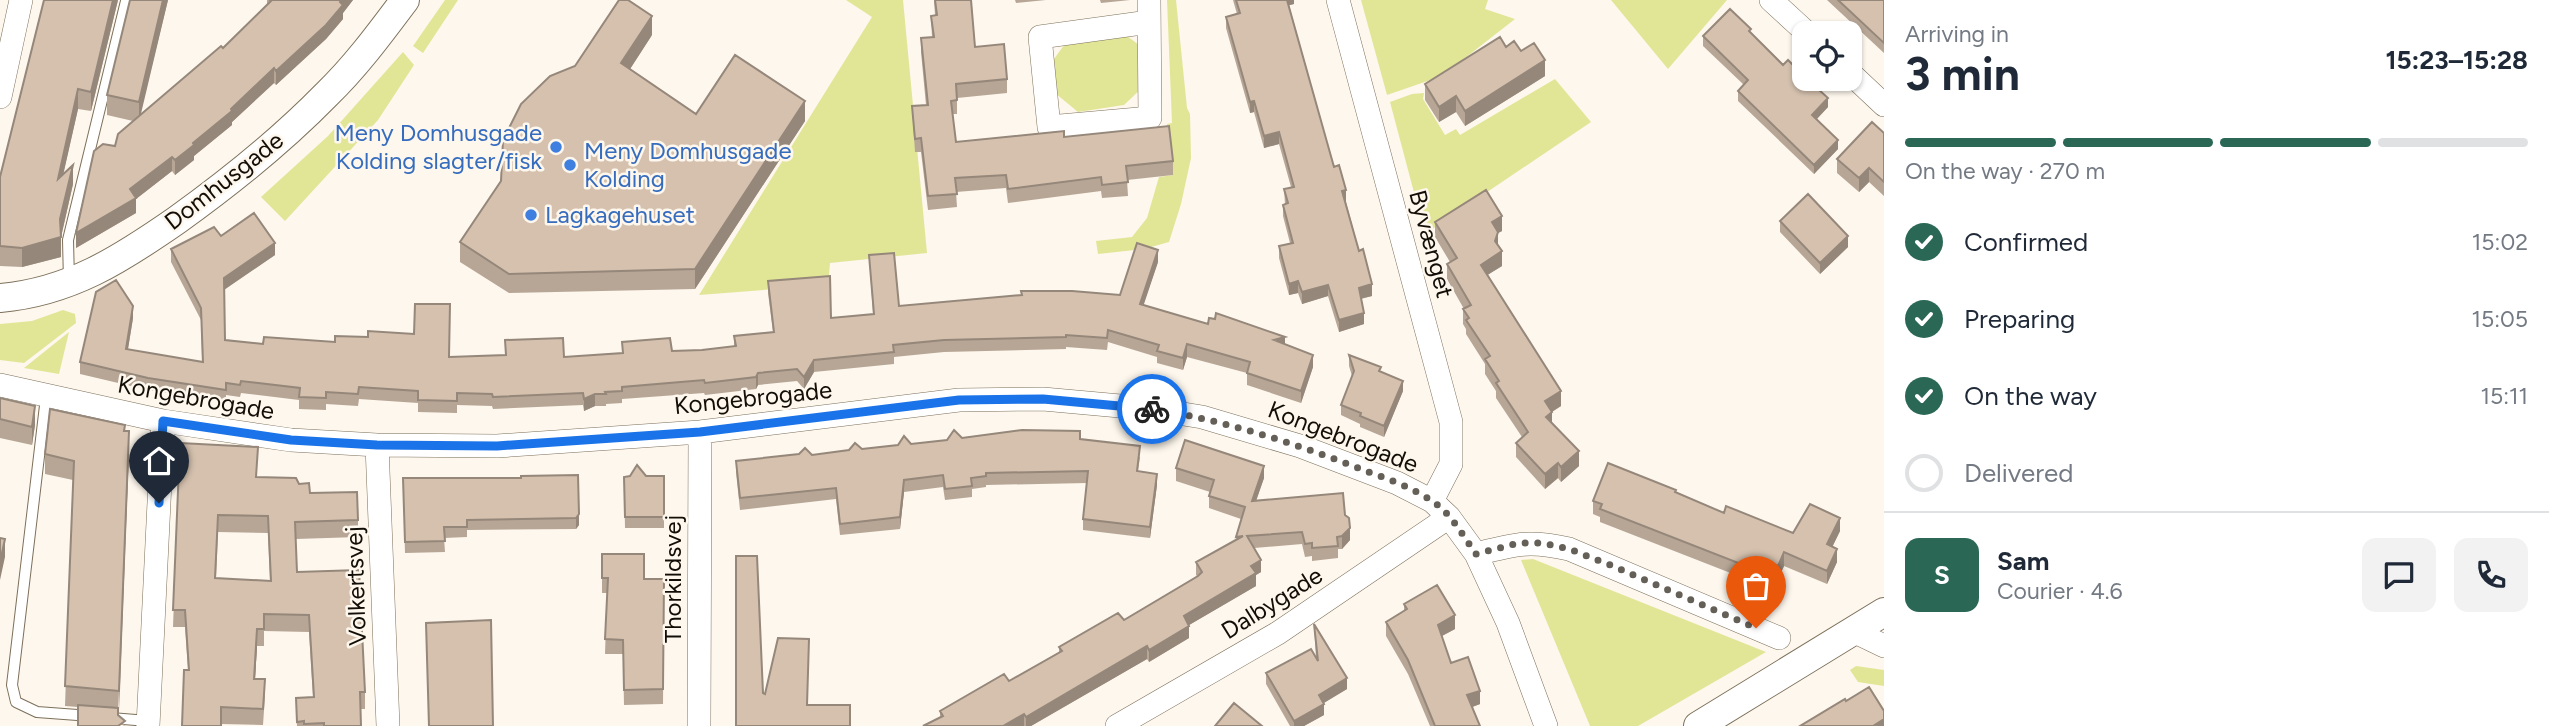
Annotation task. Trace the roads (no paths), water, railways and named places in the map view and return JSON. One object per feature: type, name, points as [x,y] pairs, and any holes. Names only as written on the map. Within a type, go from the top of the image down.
[{"type":"street","points":[[0,97],[21,0]]},
{"type":"street","name":"Domhusgade","points":[[0,298],[28,296],[69,284],[138,247],[236,177],[328,93],[405,0]]},
{"type":"street","name":"Byvænget","points":[[1338,0],[1451,422],[1451,464],[1432,501]]},
{"type":"street","points":[[1771,0],[1794,21]]},
{"type":"street","points":[[1149,11],[1150,118],[1049,127],[1040,37],[1149,11]]},
{"type":"street","points":[[1862,84],[1884,104]]},
{"type":"street","name":"Kongebrogade","points":[[0,385],[163,421],[291,440],[377,445],[497,446],[700,432],[959,400],[1043,399],[1099,403],[1153,409],[1249,429],[1397,483],[1432,501],[1449,517],[1476,554],[1508,622],[1546,726]]},
{"type":"street","points":[[148,723],[163,421]]},
{"type":"street","name":"Thorkildsvej","points":[[699,726],[700,432]]},
{"type":"street","name":"Volkertsvej","points":[[377,445],[387,726]]},
{"type":"street","name":"Dalbygade","points":[[1117,726],[1278,633],[1449,517]]},
{"type":"street","points":[[1476,554],[1519,543],[1542,543],[1569,549],[1779,638]]},
{"type":"street","points":[[1698,726],[1884,612]]},
{"type":"street","points":[[1853,631],[1884,646]]},
{"type":"lane","points":[[69,284],[68,240],[126,1]]},
{"type":"lane","points":[[46,397],[12,685],[16,702],[37,712],[148,723]]},
{"type":"place","name":"Meny Domhusgade Kolding slagter/fisk","points":[[556,147]]},
{"type":"place","name":"Meny Domhusgade Kolding","points":[[570,165]]},
{"type":"place","name":"Lagkagehuset","points":[[531,215]]}]
